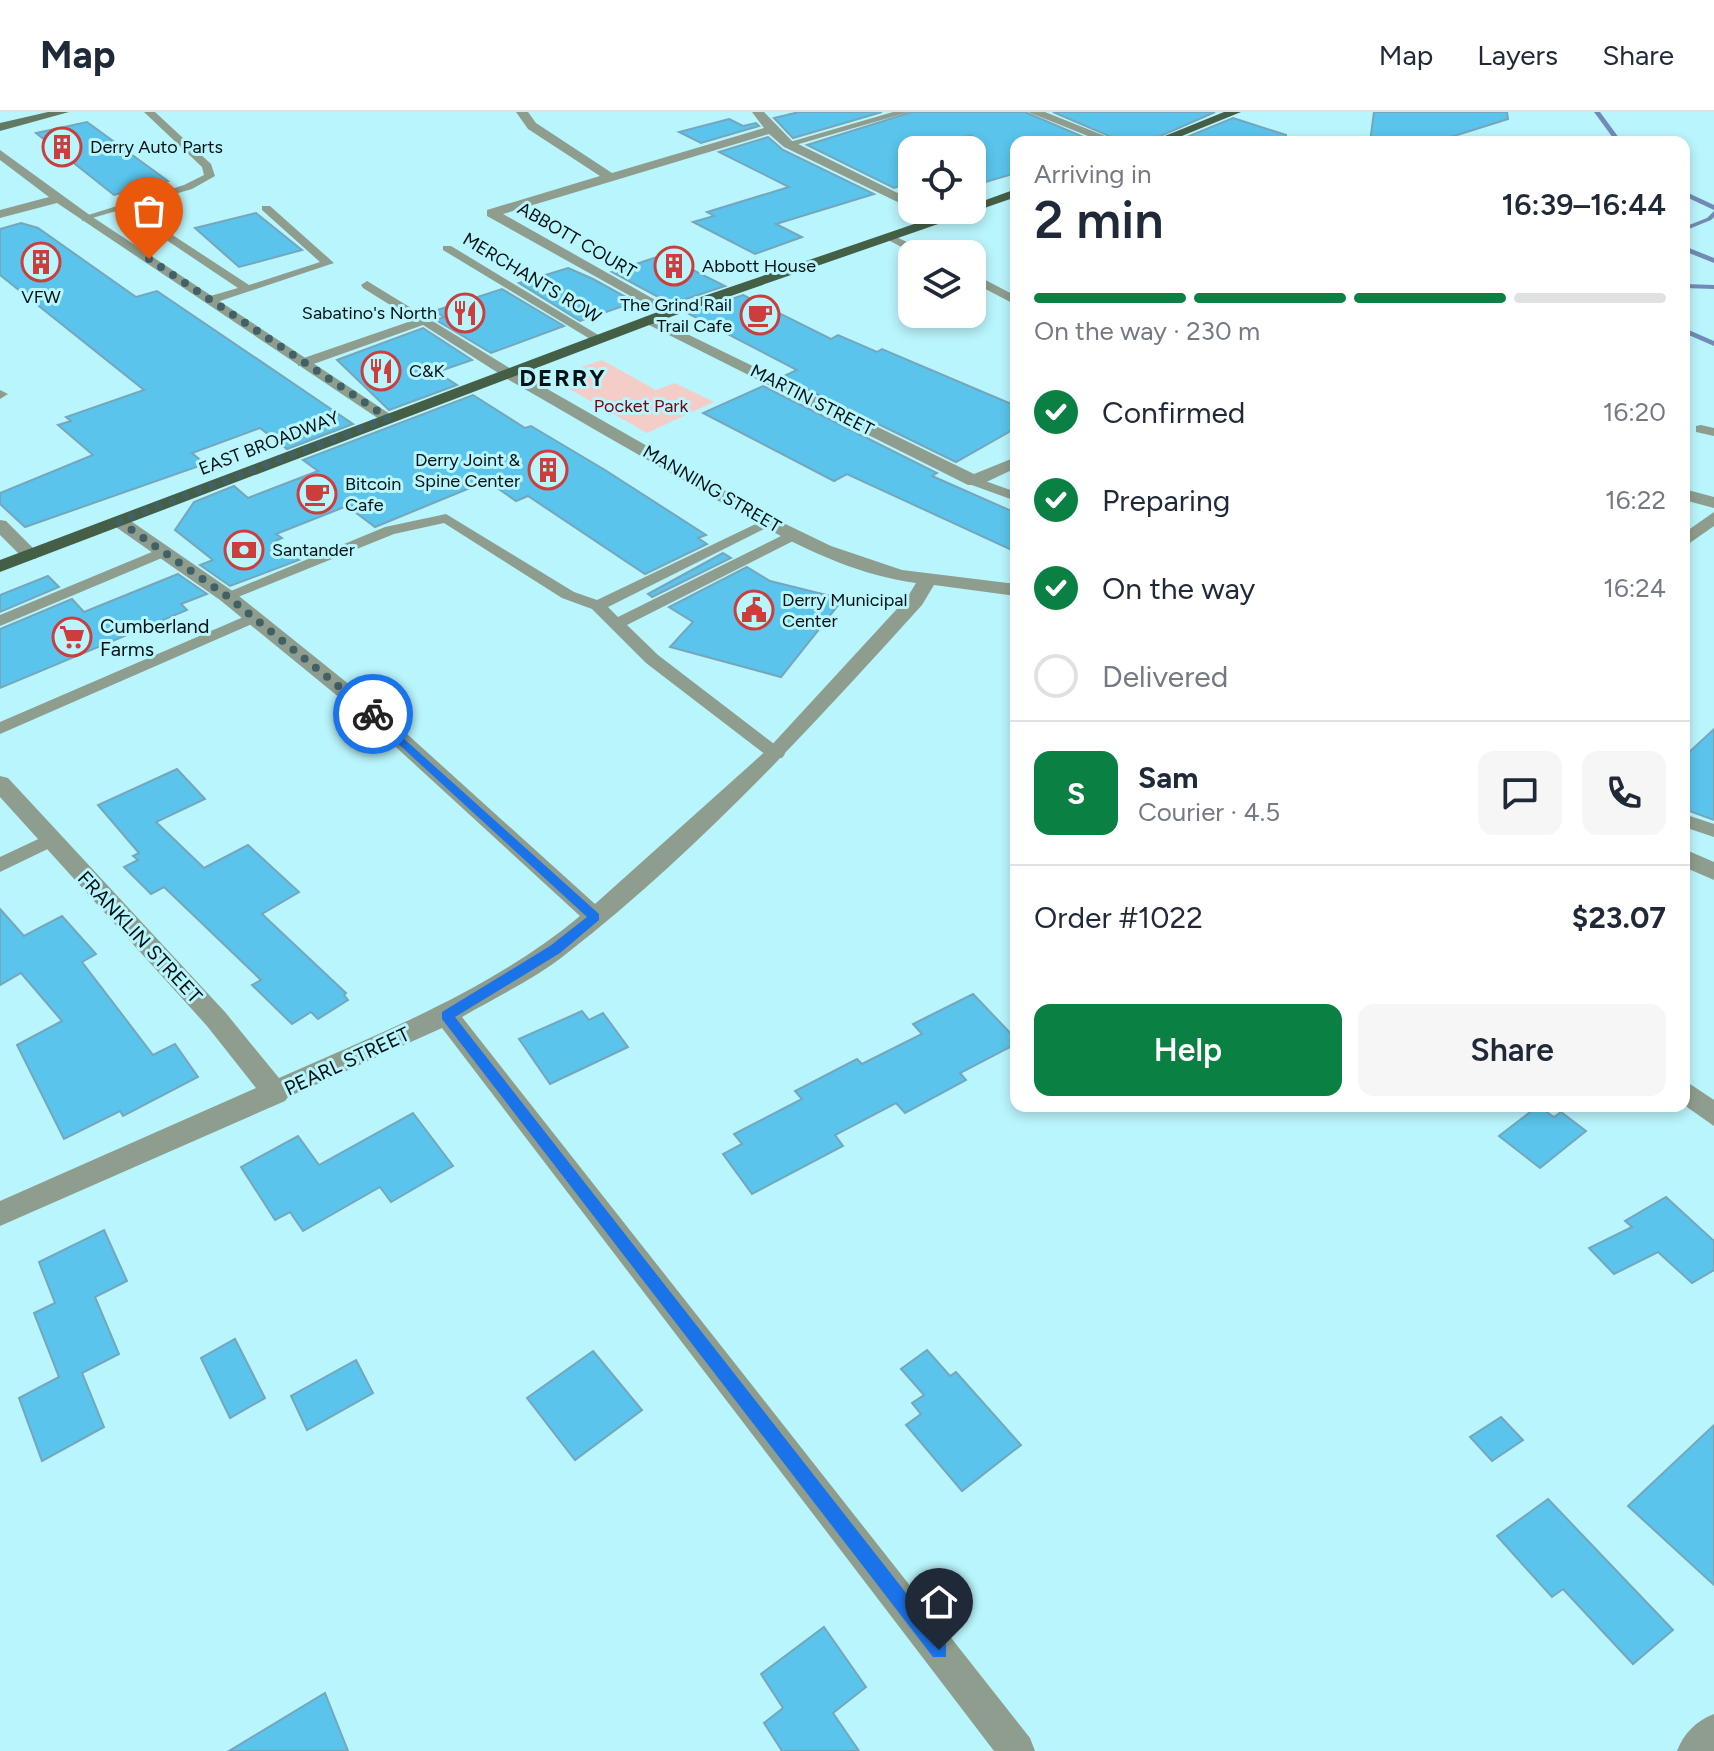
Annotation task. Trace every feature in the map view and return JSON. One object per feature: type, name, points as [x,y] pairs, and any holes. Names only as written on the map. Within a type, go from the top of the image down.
[{"type":"main road","points":[[1172,136],[1235,112]]},
{"type":"main road","name":"EAST BROADWAY","points":[[986,203],[1010,195]]},
{"type":"main road","name":"EAST BROADWAY","points":[[0,566],[668,313],[928,224]]},
{"type":"street","points":[[0,127],[63,112]]},
{"type":"street","points":[[522,112],[532,126],[610,177],[771,130]]},
{"type":"street","points":[[758,112],[771,130],[788,144],[898,198]]},
{"type":"street","points":[[1034,112],[1098,136]]},
{"type":"street","points":[[0,154],[86,219],[388,418]]},
{"type":"street","name":"ABBOTT COURT","points":[[610,177],[492,213],[668,313]]},
{"type":"street","points":[[0,214],[58,199]]},
{"type":"street","name":"MARTIN STREET","points":[[650,320],[974,481]]},
{"type":"street","name":"MANNING STREET","points":[[508,373],[794,535],[879,571],[1010,589]]},
{"type":"street","points":[[974,481],[1010,465]]},
{"type":"street","points":[[1690,496],[1714,503]]},
{"type":"street","points":[[1690,537],[1714,517]]},
{"type":"street","points":[[119,521],[255,617],[369,711],[595,917]]},
{"type":"street","points":[[0,525],[30,555]]},
{"type":"street","name":"PEARL STREET","points":[[0,1214],[276,1094],[446,1015],[555,950],[657,865],[776,754],[915,601],[928,579]]},
{"type":"street","name":"FRANKLIN STREET","points":[[0,783],[216,1019],[276,1094]]},
{"type":"street","points":[[1690,860],[1714,872]]},
{"type":"street","points":[[446,1015],[1017,1751]]},
{"type":"street","points":[[1690,1095],[1714,1115]]},
{"type":"street","points":[[1695,1751],[1714,1732]]},
{"type":"lane","points":[[86,219],[188,187],[210,176],[207,166],[149,112]]},
{"type":"lane","points":[[788,144],[904,112]]},
{"type":"lane","points":[[211,300],[328,263],[266,208]]},
{"type":"lane","points":[[138,217],[248,289]]},
{"type":"lane","points":[[890,237],[898,241]]},
{"type":"lane","name":"MERCHANTS ROW","points":[[447,248],[599,339]]},
{"type":"lane","points":[[367,285],[508,373]]},
{"type":"lane","points":[[986,285],[1010,298]]},
{"type":"lane","points":[[303,363],[423,321]]},
{"type":"lane","points":[[974,481],[1010,495]]},
{"type":"lane","points":[[227,596],[390,530],[446,518],[568,595],[598,606],[652,659],[776,754]]},
{"type":"lane","points":[[598,606],[769,523]]},
{"type":"lane","points":[[616,624],[794,535]]},
{"type":"lane","points":[[0,621],[164,552]]},
{"type":"lane","points":[[0,729],[255,617]]},
{"type":"lane","points":[[1690,822],[1714,831]]},
{"type":"lane","points":[[0,865],[49,840]]},
{"type":"green space","name":"Pocket Park","points":[[602,360],[656,390],[675,383],[714,402],[647,433],[550,378]]},
{"type":"building","points":[[799,112],[882,112],[793,138],[774,118]]},
{"type":"building","points":[[912,112],[1025,112],[1081,136],[1010,136],[1010,175],[986,182],[986,136],[898,136],[898,187],[894,188],[807,145]]},
{"type":"building","points":[[1053,112],[1215,112],[1161,136],[1109,136]]},
{"type":"building","points":[[1374,112],[1507,112],[1508,119],[1454,136],[1371,136]]},
{"type":"building","points":[[1233,118],[1286,135],[1286,136],[1190,136]]},
{"type":"building","points":[[729,119],[743,126],[756,123],[759,126],[701,143],[679,132]]},
{"type":"building","points":[[87,122],[168,181],[114,195],[36,133]]},
{"type":"building","points":[[768,137],[783,150],[874,194],[776,224],[802,237],[755,254],[693,222],[714,216],[707,212],[789,187],[719,152]]},
{"type":"building","points":[[256,213],[302,250],[239,267],[195,228]]},
{"type":"building","points":[[21,223],[38,228],[136,297],[157,291],[353,424],[287,449],[260,428],[192,453],[205,464],[25,527],[0,504],[0,493],[93,455],[58,425],[71,421],[66,417],[144,390],[0,275],[0,229]]},
{"type":"building","points":[[663,255],[725,286],[671,304],[612,272]]},
{"type":"building","points":[[568,268],[635,302],[580,321],[519,283]]},
{"type":"building","points":[[502,289],[564,326],[491,353],[436,320],[444,317],[434,311]]},
{"type":"building","points":[[743,295],[831,339],[838,335],[877,352],[882,349],[1010,403],[1010,431],[956,462],[782,377],[797,370],[689,314]]},
{"type":"building","points":[[423,328],[472,360],[437,372],[457,385],[389,410],[337,360]]},
{"type":"building","points":[[763,386],[937,473],[932,476],[1010,510],[1010,549],[847,474],[834,481],[703,413]]},
{"type":"building","points":[[473,395],[525,428],[531,426],[605,470],[706,535],[698,538],[707,544],[645,574],[528,496],[516,501],[487,481],[375,527],[347,506],[276,534],[282,538],[275,541],[299,560],[230,586],[200,565],[213,560],[175,530],[194,502],[234,486],[248,498],[318,471],[303,460]]},
{"type":"building","points":[[723,553],[731,558],[652,597],[648,594]]},
{"type":"building","name":"Derry Municipal Center","points":[[747,567],[770,581],[843,599],[781,677],[670,647],[693,622],[669,607]]},
{"type":"building","points":[[178,574],[207,594],[181,604],[187,610],[0,688],[0,629],[72,599],[84,612]]},
{"type":"building","name":"Cumberland Farms","points":[[48,576],[59,587],[0,612],[0,595]]},
{"type":"building","points":[[1714,729],[1714,820],[1690,811],[1690,751]]},
{"type":"building","points":[[177,769],[205,799],[156,822],[204,868],[248,845],[299,892],[262,914],[346,993],[344,995],[348,1000],[318,1019],[311,1012],[292,1024],[252,985],[261,980],[164,887],[151,894],[124,867],[138,860],[133,856],[139,853],[98,805]]},
{"type":"building","points":[[0,909],[24,936],[62,916],[96,954],[82,962],[153,1055],[175,1044],[198,1077],[123,1116],[120,1111],[64,1139],[17,1045],[62,1021],[21,973],[0,985]]},
{"type":"building","points":[[973,994],[1010,1033],[1010,1047],[960,1073],[966,1080],[905,1113],[896,1103],[835,1135],[843,1146],[752,1194],[723,1154],[742,1144],[734,1134],[802,1099],[795,1091],[857,1059],[862,1064],[922,1034],[913,1024]]},
{"type":"building","points":[[582,1011],[589,1020],[603,1013],[628,1047],[550,1084],[519,1039]]},
{"type":"building","points":[[1530,1112],[1547,1112],[1554,1117],[1561,1112],[1586,1131],[1540,1168],[1499,1136]]},
{"type":"building","points":[[413,1113],[453,1166],[391,1202],[380,1187],[303,1231],[290,1212],[275,1220],[241,1167],[298,1136],[319,1165]]},
{"type":"building","points":[[1666,1197],[1714,1241],[1714,1270],[1692,1283],[1658,1252],[1614,1274],[1589,1248],[1632,1227],[1625,1221]]},
{"type":"building","points":[[104,1230],[127,1281],[95,1297],[119,1354],[82,1373],[104,1427],[42,1461],[19,1398],[59,1377],[34,1313],[55,1303],[39,1262]]},
{"type":"building","points":[[235,1339],[265,1398],[230,1418],[201,1358]]},
{"type":"building","points":[[927,1350],[950,1376],[956,1372],[1021,1445],[962,1491],[906,1425],[921,1414],[912,1403],[924,1395],[901,1369]]},
{"type":"building","points":[[593,1351],[642,1410],[575,1460],[527,1398]]},
{"type":"building","points":[[356,1360],[373,1393],[307,1430],[291,1396]]},
{"type":"building","points":[[1501,1417],[1523,1440],[1492,1461],[1470,1437]]},
{"type":"building","points":[[1714,1425],[1714,1585],[1628,1506]]},
{"type":"building","points":[[1548,1499],[1673,1630],[1633,1664],[1563,1589],[1552,1597],[1497,1536]]},
{"type":"building","points":[[824,1627],[866,1687],[833,1713],[859,1751],[782,1751],[764,1723],[783,1708],[761,1674]]},
{"type":"building","points":[[325,1693],[348,1751],[229,1751]]},
{"type":"waterway","points":[[1597,112],[1615,136]]},
{"type":"waterway","points":[[1690,196],[1714,208]]},
{"type":"waterway","points":[[1690,227],[1709,219],[1714,213]]},
{"type":"waterway","points":[[1690,251],[1714,261]]},
{"type":"waterway","points":[[1690,286],[1714,287]]},
{"type":"waterway","points":[[1690,333],[1714,344]]},
{"type":"way so far","points":[[149,259],[388,418],[119,521],[255,617],[373,714]]},
{"type":"place","name":"Derry Auto Parts","points":[[62,147]]},
{"type":"place","name":"VFW","points":[[41,262]]},
{"type":"place","name":"Abbott House","points":[[674,266]]},
{"type":"place","name":"Sabatino's North","points":[[465,313]]},
{"type":"place","name":"The Grind Rail Trail Cafe","points":[[760,315]]},
{"type":"place","name":"C&K","points":[[381,371]]},
{"type":"place","name":"Derry Joint & Spine Center","points":[[548,470]]},
{"type":"place","name":"Bitcoin Cafe","points":[[317,494]]},
{"type":"place","name":"Santander","points":[[244,550]]},
{"type":"place","name":"Derry Municipal Center","points":[[754,610]]},
{"type":"place","name":"Cumberland Farms","points":[[72,637]]},
{"type":"district","name":"DERRY","points":[[563,377]]},
{"type":"route","points":[[373,714],[595,917],[555,950],[446,1015],[939,1650]]}]
